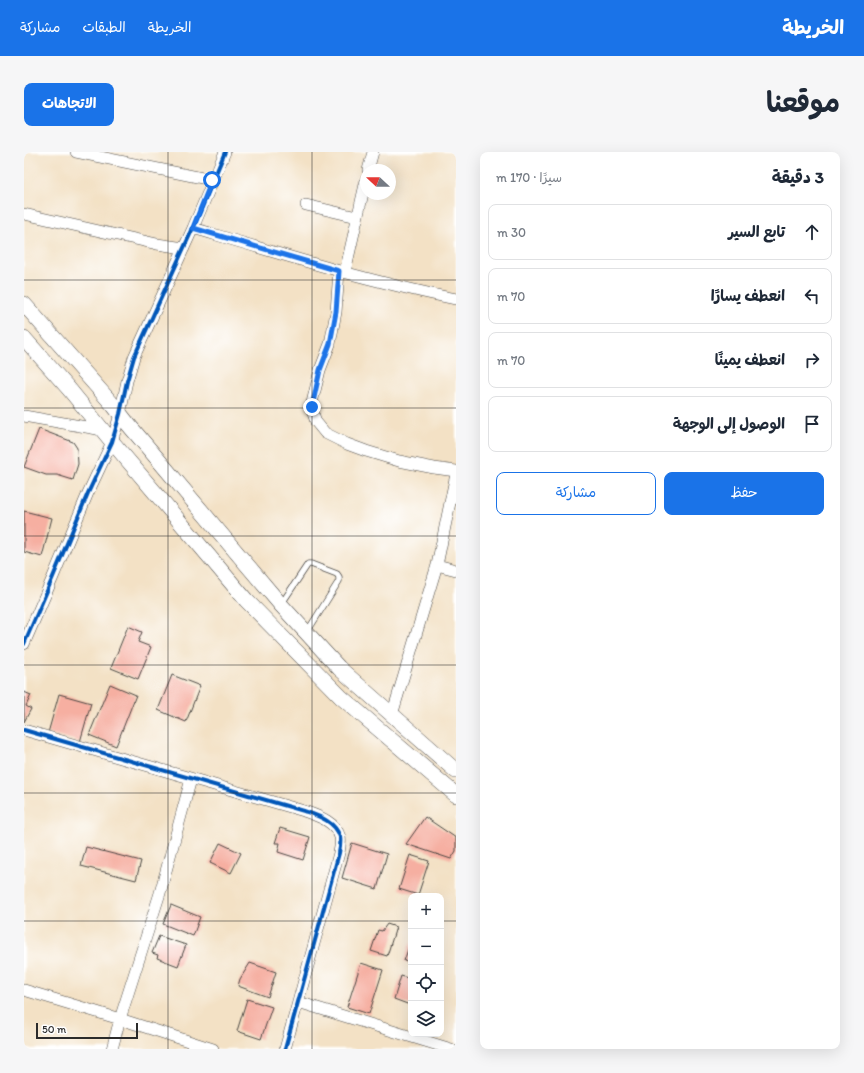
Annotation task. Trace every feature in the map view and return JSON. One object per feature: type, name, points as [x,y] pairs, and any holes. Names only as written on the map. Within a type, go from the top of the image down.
[{"type":"main road","points":[[24,304],[120,414],[280,605],[339,668],[456,771]]},
{"type":"main road","points":[[24,338],[69,389],[246,600],[341,697],[456,795]]},
{"type":"street","points":[[76,152],[212,180]]},
{"type":"street","points":[[24,644],[88,493],[112,442],[134,357],[153,319],[225,152]]},
{"type":"street","points":[[370,164],[373,152]]},
{"type":"street","points":[[361,200],[342,272],[330,344],[320,370],[312,407],[316,422],[325,433],[347,444],[366,451],[399,461],[456,471]]},
{"type":"street","points":[[306,205],[357,217]]},
{"type":"street","points":[[24,214],[157,244],[184,248]]},
{"type":"street","points":[[193,228],[342,272],[416,291],[456,299]]},
{"type":"street","points":[[24,416],[103,430]]},
{"type":"street","points":[[392,715],[436,565],[456,474]]},
{"type":"street","points":[[436,565],[456,570]]},
{"type":"street","points":[[24,730],[304,811],[319,816],[329,822],[337,830],[340,838],[340,853],[285,1049]]},
{"type":"street","points":[[112,1049],[160,893],[192,779]]},
{"type":"street","points":[[24,990],[213,1049]]},
{"type":"street","points":[[298,1002],[451,1049]]},
{"type":"lane","points":[[280,605],[308,564],[337,574],[339,577],[338,581],[307,634]]},
{"type":"building","points":[[39,429],[73,442],[77,448],[78,464],[73,480],[57,475],[46,475],[24,467]]},
{"type":"building","points":[[24,511],[52,518],[42,557],[24,552]]},
{"type":"building","points":[[128,626],[142,632],[138,642],[151,647],[138,679],[111,668]]},
{"type":"building","points":[[172,675],[200,686],[186,722],[158,710]]},
{"type":"building","points":[[110,684],[136,695],[116,746],[89,735]]},
{"type":"building","points":[[24,692],[31,695],[26,706],[31,709],[24,722]]},
{"type":"building","points":[[59,694],[91,703],[80,742],[48,733]]},
{"type":"building","points":[[425,817],[456,838],[456,851],[451,859],[406,844]]},
{"type":"building","points":[[280,828],[310,837],[303,860],[278,852],[280,843],[275,843]]},
{"type":"building","points":[[220,843],[241,853],[231,873],[210,863]]},
{"type":"building","points":[[352,843],[387,854],[377,889],[342,878]]},
{"type":"building","points":[[86,847],[141,861],[136,880],[81,866]]},
{"type":"building","points":[[410,855],[429,861],[419,893],[412,893],[399,889]]},
{"type":"building","points":[[171,905],[200,917],[193,936],[163,924]]},
{"type":"building","points":[[387,924],[396,927],[387,956],[371,951],[378,930],[382,931]]},
{"type":"building","points":[[159,936],[186,945],[178,966],[157,958],[158,955],[152,953]]},
{"type":"building","points":[[408,950],[408,962],[404,961]]},
{"type":"building","points":[[250,963],[276,972],[268,997],[238,986],[240,979]]},
{"type":"building","points":[[361,963],[383,970],[369,1014],[347,1007]]},
{"type":"building","points":[[401,976],[408,978],[408,1004],[394,999]]},
{"type":"building","points":[[247,999],[272,1007],[261,1039],[237,1031]]},
{"type":"cycle path","points":[[24,644],[88,493],[112,442],[134,357],[193,228],[225,152]]},
{"type":"cycle path","points":[[24,730],[304,811],[325,820],[338,831],[340,837],[339,853],[285,1049]]},
{"type":"route","points":[[212,180],[193,228],[339,271],[336,312],[330,344],[320,370],[312,407]]}]
